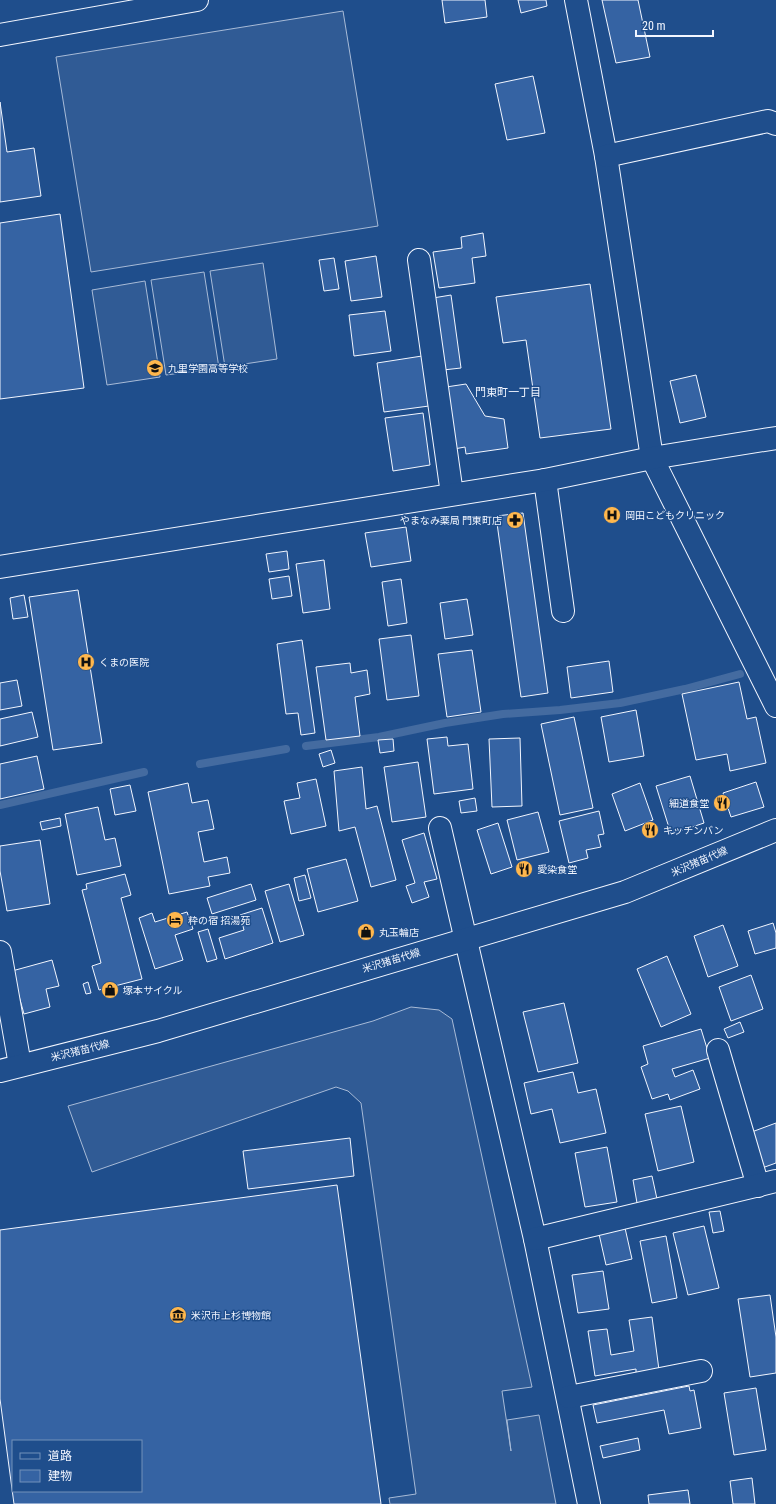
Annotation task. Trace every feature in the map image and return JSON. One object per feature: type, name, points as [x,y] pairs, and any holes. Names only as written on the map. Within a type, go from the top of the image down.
[{"type":"street","points":[[0,35],[196,0]]},
{"type":"street","points":[[576,0],[606,156],[652,458],[776,706]]},
{"type":"street","points":[[606,156],[768,121],[776,124]]},
{"type":"street","points":[[419,260],[452,494]]},
{"type":"street","points":[[0,567],[545,480],[652,458],[776,438]]},
{"type":"street","points":[[545,480],[563,611]]},
{"type":"street","points":[[440,828],[535,1239],[590,1504]]},
{"type":"street","name":"米沢猪苗代線","points":[[10,1068],[158,1031],[466,938],[625,892],[776,830]]},
{"type":"street","points":[[0,952],[10,1068]]},
{"type":"street","points":[[535,1239],[767,1183],[718,1050]]},
{"type":"street","points":[[569,1397],[701,1371]]},
{"type":"shaded area","points":[[343,11],[378,226],[91,272],[56,57]]},
{"type":"shaded area","points":[[263,263],[277,359],[225,367],[210,271]]},
{"type":"shaded area","points":[[204,272],[219,368],[166,375],[151,280]]},
{"type":"shaded area","points":[[145,281],[160,377],[107,385],[92,290]]},
{"type":"shaded area","points":[[411,1007],[439,1010],[452,1019],[532,1387],[502,1391],[511,1451],[507,1420],[539,1415],[556,1504],[390,1504],[389,1498],[416,1494],[361,1103],[348,1091],[336,1087],[92,1172],[68,1106],[373,1021]]},
{"type":"building","points":[[442,0],[485,0],[487,17],[445,23]]},
{"type":"building","points":[[518,0],[546,0],[547,6],[521,13]]},
{"type":"building","points":[[602,0],[638,0],[650,57],[616,63]]},
{"type":"building","points":[[533,76],[545,133],[507,140],[495,84]]},
{"type":"building","points":[[0,102],[7,152],[34,148],[41,196],[0,202]]},
{"type":"building","points":[[60,214],[84,388],[0,399],[0,223]]},
{"type":"building","points":[[483,233],[486,256],[472,258],[475,283],[439,288],[433,252],[462,248],[461,237]]},
{"type":"building","points":[[376,256],[382,297],[351,301],[345,261]]},
{"type":"building","points":[[334,258],[339,289],[324,291],[319,260]]},
{"type":"building","points":[[590,284],[611,429],[540,438],[526,340],[503,343],[496,297]]},
{"type":"building","points":[[451,295],[461,368],[443,370],[433,298]]},
{"type":"building","points":[[385,311],[391,351],[354,356],[349,315]]},
{"type":"building","points":[[422,356],[429,406],[384,412],[377,363]]},
{"type":"building","points":[[696,375],[706,417],[680,423],[670,381]]},
{"type":"building","points":[[466,384],[485,416],[504,419],[508,448],[466,454],[465,447],[454,449],[446,387]]},
{"type":"building","points":[[423,413],[430,465],[393,471],[385,418]]},
{"type":"building","points":[[523,513],[548,693],[521,697],[496,516]]},
{"type":"building","points":[[406,527],[411,561],[371,567],[365,533]]},
{"type":"building","points":[[287,551],[289,569],[269,572],[266,554]]},
{"type":"building","points":[[324,560],[330,609],[303,613],[296,564]]},
{"type":"building","points":[[289,576],[292,596],[272,599],[269,579]]},
{"type":"building","points":[[401,579],[407,623],[388,626],[382,582]]},
{"type":"building","points":[[78,590],[102,743],[53,750],[29,597]]},
{"type":"building","points":[[24,595],[28,617],[13,619],[10,598]]},
{"type":"building","points":[[467,599],[473,635],[445,639],[440,603]]},
{"type":"building","points":[[411,635],[419,696],[387,700],[379,639]]},
{"type":"building","points":[[302,640],[315,733],[301,735],[298,713],[286,714],[277,644]]},
{"type":"building","points":[[472,650],[481,712],[447,717],[438,654]]},
{"type":"building","points":[[609,661],[613,692],[571,698],[567,667]]},
{"type":"building","points":[[350,663],[351,673],[367,670],[370,694],[355,697],[360,736],[326,740],[316,667]]},
{"type":"building","points":[[17,680],[22,706],[0,710],[0,683]]},
{"type":"building","points":[[739,682],[747,719],[756,717],[766,763],[730,771],[727,754],[696,760],[682,694]]},
{"type":"building","points":[[636,710],[644,756],[609,762],[601,717]]},
{"type":"building","points":[[32,712],[38,737],[0,746],[0,719]]},
{"type":"building","points":[[574,717],[593,808],[560,815],[541,724]]},
{"type":"building","points":[[447,737],[448,746],[468,744],[473,789],[434,794],[427,739]]},
{"type":"building","points":[[520,738],[522,806],[492,807],[489,739]]},
{"type":"building","points":[[393,739],[394,751],[380,753],[378,740]]},
{"type":"building","points":[[331,750],[335,763],[323,767],[319,754]]},
{"type":"building","points":[[37,756],[44,789],[0,799],[0,764]]},
{"type":"building","points":[[418,762],[426,817],[392,822],[384,767]]},
{"type":"building","points":[[362,767],[366,809],[377,806],[396,880],[371,887],[355,827],[339,831],[334,771]]},
{"type":"building","points":[[690,776],[704,823],[671,834],[656,786]]},
{"type":"building","points":[[316,779],[326,826],[291,834],[284,801],[300,798],[297,783]]},
{"type":"building","points":[[756,782],[764,807],[731,817],[723,793]]},
{"type":"building","points":[[188,783],[192,803],[208,800],[214,829],[198,832],[204,862],[227,857],[230,873],[208,877],[210,886],[169,894],[148,792]]},
{"type":"building","points":[[640,783],[653,820],[625,831],[612,794]]},
{"type":"building","points":[[130,785],[136,811],[115,815],[110,789]]},
{"type":"building","points":[[475,798],[477,811],[461,813],[459,801]]},
{"type":"building","points":[[98,807],[105,840],[115,838],[121,866],[77,875],[65,814]]},
{"type":"building","points":[[599,811],[604,834],[598,835],[601,847],[586,850],[588,858],[569,863],[559,821]]},
{"type":"building","points":[[538,812],[549,852],[517,860],[507,820]]},
{"type":"building","points":[[60,818],[61,826],[42,830],[40,822]]},
{"type":"building","points":[[498,823],[512,867],[491,874],[477,830]]},
{"type":"building","points":[[424,833],[437,879],[424,882],[429,897],[412,903],[406,886],[415,883],[402,840]]},
{"type":"building","points":[[40,840],[50,904],[7,911],[0,871],[0,846]]},
{"type":"building","points":[[346,859],[358,901],[318,912],[307,869]]},
{"type":"building","points":[[125,874],[131,895],[121,898],[142,979],[99,990],[92,966],[101,963],[82,890],[87,889],[86,884]]},
{"type":"building","points":[[305,875],[311,898],[299,901],[294,878]]},
{"type":"building","points":[[251,884],[256,900],[212,914],[207,898]]},
{"type":"building","points":[[289,884],[304,935],[280,942],[265,891]]},
{"type":"building","points":[[262,908],[273,943],[225,959],[219,938],[244,930],[240,915]]},
{"type":"building","points":[[187,912],[193,929],[175,935],[183,960],[155,969],[139,918],[152,913],[155,922]]},
{"type":"building","points":[[773,923],[776,933],[776,948],[755,954],[748,931]]},
{"type":"building","points":[[723,925],[738,966],[708,977],[694,936]]},
{"type":"building","points":[[208,929],[217,959],[207,962],[198,932]]},
{"type":"building","points":[[667,956],[691,1014],[661,1027],[637,969]]},
{"type":"building","points":[[52,960],[59,986],[46,989],[50,1007],[24,1014],[12,971]]},
{"type":"building","points":[[751,975],[763,1009],[731,1021],[719,987]]},
{"type":"building","points":[[88,982],[91,993],[86,994],[83,984]]},
{"type":"building","points":[[564,1003],[578,1063],[538,1072],[523,1012]]},
{"type":"building","points":[[740,1022],[744,1032],[728,1038],[724,1029]]},
{"type":"building","points":[[701,1029],[710,1058],[672,1069],[675,1077],[693,1070],[700,1089],[670,1100],[668,1094],[652,1099],[641,1067],[648,1064],[643,1046]]},
{"type":"building","points":[[573,1072],[578,1093],[596,1089],[606,1133],[560,1143],[552,1109],[531,1114],[524,1083]]},
{"type":"building","points":[[681,1106],[694,1162],[658,1171],[645,1114]]},
{"type":"building","points":[[776,1123],[776,1163],[762,1168],[749,1133]]},
{"type":"building","points":[[350,1138],[354,1176],[248,1189],[243,1151]]},
{"type":"building","points":[[607,1147],[617,1202],[585,1207],[575,1153]]},
{"type":"building","points":[[652,1176],[657,1199],[637,1203],[633,1180]]},
{"type":"building","name":"米沢市上杉博物館","points":[[337,1185],[381,1504],[14,1504],[12,1492],[142,1492],[142,1440],[12,1440],[12,1489],[0,1399],[0,1230]]},
{"type":"building","points":[[720,1211],[724,1231],[713,1233],[709,1212]]},
{"type":"building","points":[[704,1226],[719,1288],[688,1295],[673,1233]]},
{"type":"building","points":[[625,1228],[632,1259],[606,1265],[599,1234]]},
{"type":"building","points":[[666,1236],[677,1298],[652,1303],[640,1241]]},
{"type":"building","points":[[603,1271],[609,1309],[578,1313],[572,1275]]},
{"type":"building","points":[[770,1295],[776,1337],[776,1373],[750,1377],[738,1299]]},
{"type":"building","points":[[652,1317],[659,1370],[636,1373],[636,1369],[595,1376],[588,1331],[607,1329],[611,1355],[634,1351],[629,1320]]},
{"type":"building","points":[[689,1386],[690,1391],[694,1390],[701,1428],[669,1434],[664,1410],[597,1423],[593,1405]]},
{"type":"building","points":[[756,1388],[766,1450],[734,1455],[724,1393]]},
{"type":"building","points":[[638,1438],[640,1450],[603,1458],[600,1446]]},
{"type":"building","points":[[752,1478],[755,1504],[733,1504],[730,1481]]},
{"type":"building","points":[[688,1490],[690,1504],[649,1504],[648,1495]]},
{"type":"waterway","points":[[306,746],[379,737],[445,723],[503,714],[560,710],[620,703],[685,689],[740,674]]},
{"type":"waterway","points":[[200,764],[286,749]]},
{"type":"waterway","points":[[0,805],[144,772]]},
{"type":"place","name":"九里学園高等学校","points":[[155,368]]},
{"type":"place","name":"岡田こどもクリニック","points":[[612,515]]},
{"type":"place","name":"やまなみ薬局 門東町店","points":[[515,520]]},
{"type":"place","name":"くまの医院","points":[[86,662]]},
{"type":"place","name":"細道食堂","points":[[722,803]]},
{"type":"place","name":"キッチンバン","points":[[650,830]]},
{"type":"place","name":"愛染食堂","points":[[524,869]]},
{"type":"place","name":"粋の宿 招湯苑","points":[[175,920]]},
{"type":"place","name":"丸玉輪店","points":[[366,932]]},
{"type":"place","name":"塚本サイクル","points":[[110,990]]},
{"type":"place","name":"米沢市上杉博物館","points":[[178,1315]]},
{"type":"district","name":"門東町一丁目","points":[[508,392]]}]
